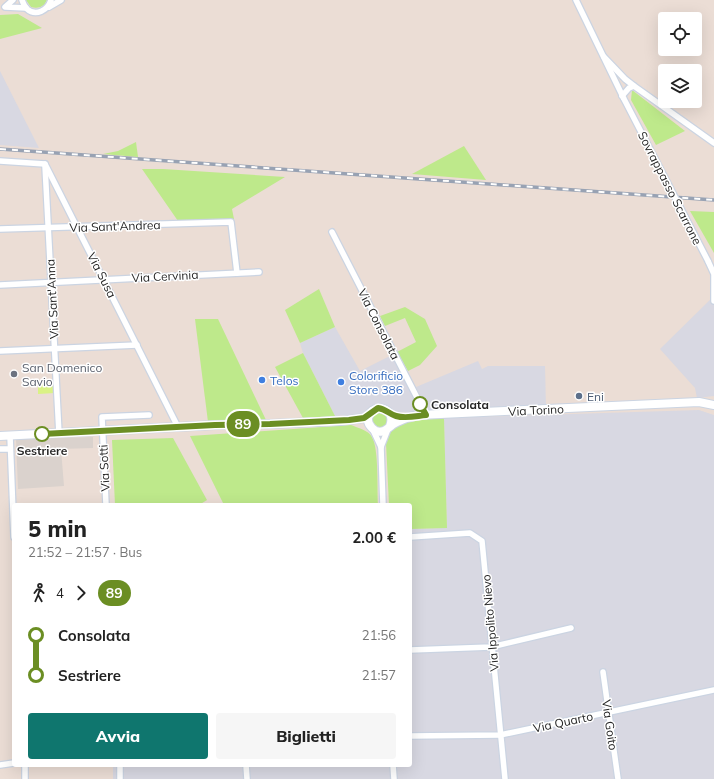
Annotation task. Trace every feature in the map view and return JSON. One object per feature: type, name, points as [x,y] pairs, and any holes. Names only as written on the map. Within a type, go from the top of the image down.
[{"type":"main road","name":"Via Torino","points":[[0,436],[349,420],[364,418],[378,408],[386,410],[396,416],[406,418],[426,415],[703,402],[714,405]]},
{"type":"main road","points":[[389,412],[392,419],[389,428]]},
{"type":"main road","points":[[369,415],[368,419],[372,428]]},
{"type":"main road","name":"Via Torino","points":[[349,420],[381,432],[406,418]]},
{"type":"street","points":[[2,7],[13,0]]},
{"type":"street","points":[[22,0],[26,8]]},
{"type":"street","points":[[47,8],[51,0]]},
{"type":"street","points":[[2,7],[26,8],[34,12],[39,12],[62,0]]},
{"type":"street","name":"Sovrappasso Scarrone","points":[[576,0],[623,97],[714,274],[714,301]]},
{"type":"street","points":[[604,57],[625,79],[714,143]]},
{"type":"street","points":[[623,97],[629,88],[634,86]]},
{"type":"street","points":[[0,161],[45,164]]},
{"type":"street","name":"Via Susa","points":[[45,164],[178,427]]},
{"type":"street","name":"Via Sant'Anna","points":[[45,164],[59,434]]},
{"type":"street","name":"Via Sant'Andrea","points":[[0,229],[231,222],[237,273]]},
{"type":"street","name":"Via Consolata","points":[[332,232],[426,415]]},
{"type":"street","name":"Via Cervinia","points":[[0,284],[259,272]]},
{"type":"street","points":[[0,351],[137,345]]},
{"type":"street","points":[[703,402],[714,400]]},
{"type":"street","points":[[102,431],[102,418],[149,415]]},
{"type":"street","points":[[372,428],[381,447],[383,503]]},
{"type":"street","points":[[381,447],[389,428]]},
{"type":"street","name":"Via Sotti","points":[[102,431],[106,503]]},
{"type":"street","points":[[10,436],[12,503]]},
{"type":"street","points":[[0,449],[10,449]]},
{"type":"street","name":"Via Ippolito Nievo","points":[[412,537],[470,533],[482,541],[491,647],[505,779]]},
{"type":"street","points":[[412,650],[491,647],[571,628]]},
{"type":"street","name":"Via Goito","points":[[603,672],[618,779]]},
{"type":"street","name":"Via Quarto","points":[[412,736],[500,735],[714,690]]},
{"type":"street","points":[[0,764],[12,763]]},
{"type":"street","points":[[25,767],[25,779]]},
{"type":"street","points":[[120,767],[120,779]]},
{"type":"street","points":[[246,767],[247,779]]},
{"type":"street","points":[[393,767],[394,779]]},
{"type":"shaded area","points":[[0,71],[39,148],[0,145]]},
{"type":"shaded area","points":[[714,296],[714,396],[697,398],[695,388],[660,349]]},
{"type":"shaded area","points":[[335,327],[360,371],[392,355],[423,412],[395,413],[386,407],[376,406],[369,408],[363,414],[335,416],[303,353],[300,343]]},
{"type":"shaded area","points":[[478,361],[482,369],[488,366],[545,366],[546,407],[429,412],[416,387]]},
{"type":"shaded area","points":[[699,410],[714,415],[714,779],[113,779],[113,767],[412,767],[412,529],[447,528],[444,418]]},
{"type":"shaded area","points":[[93,437],[93,448],[61,449],[64,486],[18,489],[16,439]]},
{"type":"green space","points":[[26,0],[47,0],[42,6],[36,8],[31,7]]},
{"type":"green space","points":[[18,14],[42,28],[0,39],[0,15]]},
{"type":"green space","points":[[632,90],[685,131],[656,145],[631,100]]},
{"type":"green space","points":[[136,142],[138,157],[103,154],[118,151]]},
{"type":"green space","points":[[464,146],[486,180],[412,174]]},
{"type":"green space","points":[[142,169],[285,177],[232,209],[234,219],[178,221]]},
{"type":"green space","points":[[690,211],[714,212],[714,253]]},
{"type":"green space","points":[[319,289],[335,327],[300,343],[285,310]]},
{"type":"green space","points":[[405,307],[425,319],[437,346],[420,365],[408,371],[397,352],[416,342],[405,318],[385,326],[380,316]]},
{"type":"green space","points":[[195,319],[218,319],[266,420],[208,422]]},
{"type":"green space","points":[[303,353],[335,416],[303,418],[275,367]]},
{"type":"green space","points":[[54,383],[55,393],[38,394],[38,384]]},
{"type":"green space","points":[[380,412],[387,417],[388,420],[383,427],[380,428],[373,423],[372,420],[377,413]]},
{"type":"green space","points":[[444,418],[447,528],[412,529],[412,503],[389,503],[387,437],[393,429],[399,425],[422,420]]},
{"type":"green space","points":[[351,425],[363,430],[372,437],[377,460],[378,503],[223,503],[190,436]]},
{"type":"green space","points":[[173,438],[207,500],[202,503],[115,503],[112,440]]},
{"type":"railway","points":[[0,149],[714,200]]},
{"type":"bus line","name":"89","points":[[42,434],[349,420],[364,418],[378,408],[382,408],[396,416],[406,418],[426,415],[420,404]]},
{"type":"place","name":"San Domenico Savio","points":[[14,374]]},
{"type":"place","name":"Telos","points":[[262,380]]},
{"type":"place","name":"Colorificio Store 386","points":[[341,382]]},
{"type":"place","name":"Eni","points":[[579,396]]},
{"type":"place","name":"Consolata","points":[[420,404]]},
{"type":"place","name":"Sestriere","points":[[42,434]]}]
